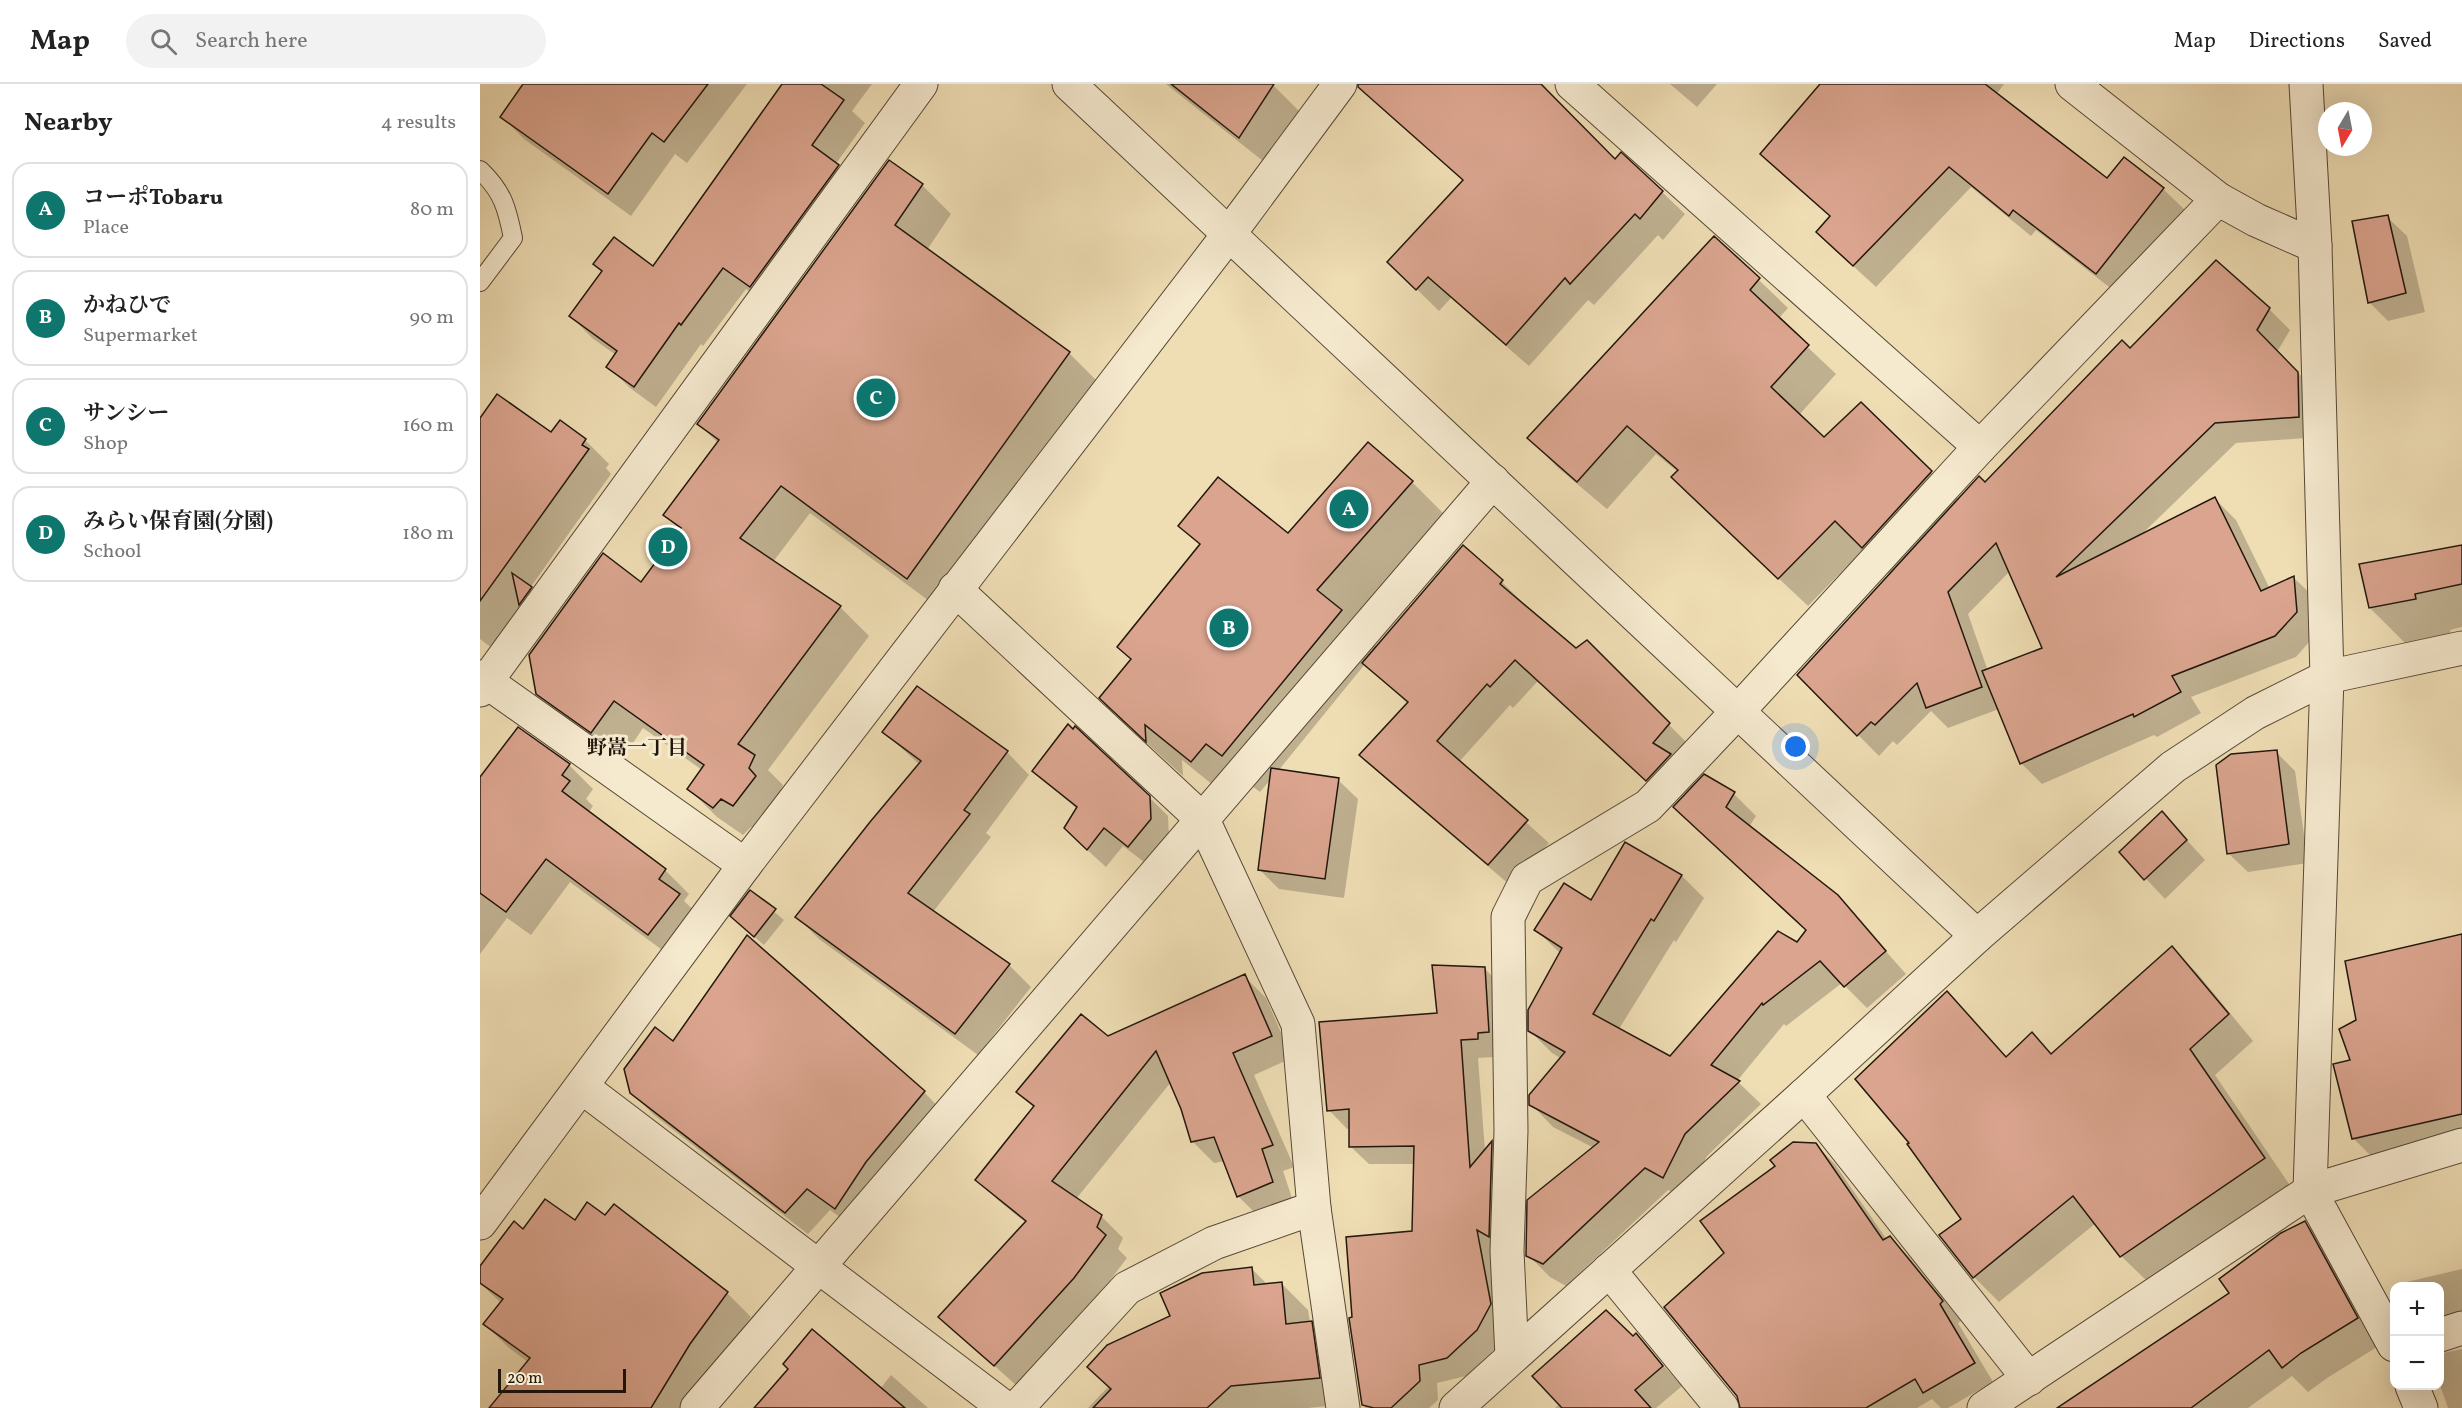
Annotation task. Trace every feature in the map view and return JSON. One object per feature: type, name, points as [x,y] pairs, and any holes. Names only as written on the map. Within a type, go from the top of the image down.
[{"type":"street","points":[[745,865],[482,683],[921,84]]},
{"type":"street","points":[[1069,84],[1739,710],[1977,936]]},
{"type":"street","points":[[480,1223],[745,865],[1229,234],[1340,84]]},
{"type":"street","points":[[1572,84],[1980,447]]},
{"type":"street","points":[[2072,84],[2218,199],[2256,220],[2314,246]]},
{"type":"street","points":[[2306,84],[2314,246],[2327,677],[2310,1191],[2390,1338]]},
{"type":"street","points":[[1512,1357],[1507,1251],[1511,1131],[1508,917],[1527,879],[1648,806],[1980,447],[2218,199]]},
{"type":"street","points":[[697,1408],[1493,481]]},
{"type":"street","points":[[955,589],[1203,820],[1298,1024],[1314,1208],[1343,1408]]},
{"type":"street","points":[[1456,1408],[1977,936],[2173,767],[2255,713],[2327,677],[2462,648]]},
{"type":"street","points":[[582,1087],[1005,1408]]},
{"type":"street","points":[[1804,1095],[2029,1378]]},
{"type":"street","points":[[1984,1408],[2310,1191],[2462,1145]]},
{"type":"street","points":[[1017,1408],[1127,1288],[1214,1243],[1314,1208]]},
{"type":"street","points":[[1609,1270],[1722,1408]]},
{"type":"street","points":[[2444,1333],[2462,1328]]},
{"type":"street","points":[[2414,1390],[2421,1408]]},
{"type":"lane","points":[[480,170],[494,184],[506,205],[513,237],[480,282]]},
{"type":"building","points":[[523,84],[708,84],[664,142],[652,133],[608,194],[500,117]]},
{"type":"building","points":[[782,84],[821,84],[844,100],[812,145],[839,165],[750,287],[723,268],[681,325],[679,323],[634,387],[606,367],[617,351],[569,316],[602,271],[593,264],[614,237],[653,266]]},
{"type":"building","points":[[1171,84],[1274,84],[1239,138]]},
{"type":"building","points":[[1358,84],[1541,84],[1615,159],[1621,152],[1663,191],[1640,219],[1635,214],[1570,284],[1565,278],[1506,345],[1428,277],[1416,290],[1387,262],[1463,180],[1358,87]]},
{"type":"building","points":[[1820,84],[1985,84],[2107,178],[2124,157],[2164,188],[2096,274],[2013,210],[2009,216],[1949,167],[1853,266],[1816,232],[1830,216],[1760,154]]},
{"type":"building","points":[[889,160],[923,184],[895,225],[1070,352],[907,579],[781,486],[740,538],[841,606],[738,744],[755,755],[749,768],[756,776],[733,806],[721,799],[713,808],[687,789],[704,765],[614,701],[591,733],[536,694],[529,655],[603,553],[641,582],[681,528],[663,515],[719,440],[697,424]]},
{"type":"building","points":[[2388,215],[2406,293],[2368,303],[2352,221]]},
{"type":"building","points":[[1714,236],[1760,278],[1750,290],[1809,345],[1771,387],[1824,437],[1861,402],[1932,471],[1862,548],[1835,521],[1778,579],[1671,477],[1678,470],[1627,426],[1577,482],[1527,438]]},
{"type":"building","points":[[2216,260],[2270,308],[2257,330],[2298,372],[2299,417],[2215,423],[2056,577],[2215,497],[2261,591],[2294,576],[2297,612],[2275,636],[2172,676],[2181,692],[2134,717],[2133,714],[2020,764],[1982,671],[2042,648],[1996,543],[1948,592],[1982,687],[1926,708],[1917,683],[1875,725],[1871,722],[1857,736],[1797,675],[1979,476],[1985,482],[2122,340],[2130,348]]},
{"type":"building","points":[[497,394],[551,432],[560,420],[586,439],[582,445],[589,449],[480,601],[480,418]]},
{"type":"building","points":[[1368,442],[1413,481],[1317,590],[1342,610],[1222,756],[1206,744],[1191,762],[1145,725],[1146,742],[1099,698],[1131,659],[1117,647],[1200,544],[1178,526],[1218,477],[1288,533]]},
{"type":"building","points":[[1463,545],[1503,580],[1500,584],[1576,648],[1587,640],[1670,723],[1653,743],[1671,754],[1646,781],[1515,660],[1490,687],[1487,684],[1437,741],[1528,820],[1488,865],[1359,755],[1408,702],[1362,663]]},
{"type":"building","points":[[2462,545],[2462,584],[2415,594],[2416,599],[2369,608],[2359,564]]},
{"type":"building","points":[[512,573],[532,587],[519,605]]},
{"type":"building","points":[[917,686],[1008,751],[964,810],[970,814],[908,893],[1010,964],[955,1034],[795,917],[921,761],[882,732]]},
{"type":"building","points":[[1068,724],[1073,729],[1075,726],[1150,796],[1151,819],[1128,847],[1104,828],[1087,850],[1064,828],[1077,807],[1032,771]]},
{"type":"building","points":[[518,727],[570,764],[562,775],[570,781],[562,791],[666,869],[659,879],[680,894],[648,935],[546,859],[506,912],[480,893],[480,777]]},
{"type":"building","points":[[2277,750],[2289,844],[2227,854],[2216,765],[2231,754]]},
{"type":"building","points":[[1271,768],[1339,778],[1325,879],[1258,870]]},
{"type":"building","points":[[1704,774],[1735,792],[1726,807],[1838,895],[1886,951],[1844,987],[1820,961],[1763,1005],[1762,1003],[1711,1065],[1740,1081],[1685,1134],[1663,1178],[1645,1168],[1543,1264],[1526,1256],[1527,1200],[1599,1142],[1529,1105],[1529,1095],[1565,1052],[1528,1031],[1528,1010],[1562,948],[1534,930],[1564,883],[1591,900],[1625,842],[1682,875],[1654,921],[1651,919],[1593,1014],[1670,1056],[1778,931],[1797,942],[1806,930],[1673,807]]},
{"type":"building","points":[[2162,811],[2187,840],[2144,880],[2119,852]]},
{"type":"building","points":[[750,890],[776,909],[754,937],[730,916]]},
{"type":"building","points":[[2462,934],[2462,1114],[2352,1139],[2333,1064],[2350,1060],[2339,1029],[2356,1020],[2345,961]]},
{"type":"building","points":[[747,935],[925,1091],[866,1162],[835,1209],[807,1189],[785,1213],[630,1093],[624,1069],[655,1027],[673,1041]]},
{"type":"building","points":[[2172,946],[2229,1014],[2190,1049],[2265,1158],[2120,1257],[2073,1196],[1973,1278],[1939,1235],[1961,1219],[1907,1144],[1909,1143],[1855,1079],[1947,991],[2006,1057],[2032,1032],[2051,1054]]},
{"type":"building","points":[[1432,965],[1485,967],[1489,1032],[1478,1033],[1478,1039],[1461,1040],[1470,1167],[1492,1141],[1489,1237],[1477,1230],[1491,1304],[1477,1330],[1447,1358],[1419,1365],[1420,1381],[1391,1408],[1374,1408],[1362,1405],[1349,1318],[1352,1317],[1346,1237],[1412,1231],[1414,1146],[1349,1147],[1349,1109],[1327,1111],[1319,1022],[1437,1013]]},
{"type":"building","points":[[1245,974],[1272,1036],[1233,1053],[1273,1145],[1262,1149],[1273,1182],[1237,1197],[1214,1137],[1191,1142],[1181,1109],[1156,1051],[1052,1181],[1102,1215],[1097,1227],[1106,1235],[1074,1278],[994,1366],[938,1317],[1026,1221],[975,1180],[1034,1106],[1016,1092],[1081,1014],[1108,1036]]},
{"type":"building","points":[[1793,1142],[1816,1143],[1883,1240],[1890,1236],[1943,1301],[1940,1304],[1975,1363],[1923,1393],[1915,1379],[1866,1408],[1740,1408],[1737,1396],[1664,1307],[1724,1253],[1700,1221],[1775,1166],[1770,1160]]},
{"type":"building","points":[[545,1199],[575,1220],[587,1202],[605,1215],[614,1204],[728,1292],[690,1344],[651,1408],[489,1408],[530,1358],[483,1324],[503,1299],[480,1283],[480,1266],[514,1221],[523,1229]]},
{"type":"building","points":[[2305,1221],[2358,1318],[2301,1353],[2282,1368],[2269,1350],[2191,1408],[2057,1408],[2229,1293],[2219,1279],[2281,1233]]},
{"type":"building","points":[[1252,1267],[1254,1285],[1282,1282],[1286,1324],[1312,1321],[1320,1378],[1231,1386],[1207,1408],[1093,1408],[1111,1389],[1087,1367],[1107,1345],[1170,1316],[1160,1293],[1202,1273]]},
{"type":"building","points":[[1606,1310],[1633,1336],[1636,1333],[1663,1366],[1635,1390],[1651,1408],[1562,1408],[1532,1376]]},
{"type":"building","points":[[812,1329],[905,1408],[754,1408],[788,1369],[783,1364]]},
{"type":"place","name":"サンシー","points":[[876,398]]},
{"type":"place","name":"コーポTobaru","points":[[1349,509]]},
{"type":"place","name":"みらい保育園(分園)","points":[[668,547]]},
{"type":"place","name":"かねひで","points":[[1229,628]]},
{"type":"district","name":"野嵩一丁目","points":[[637,747]]}]
